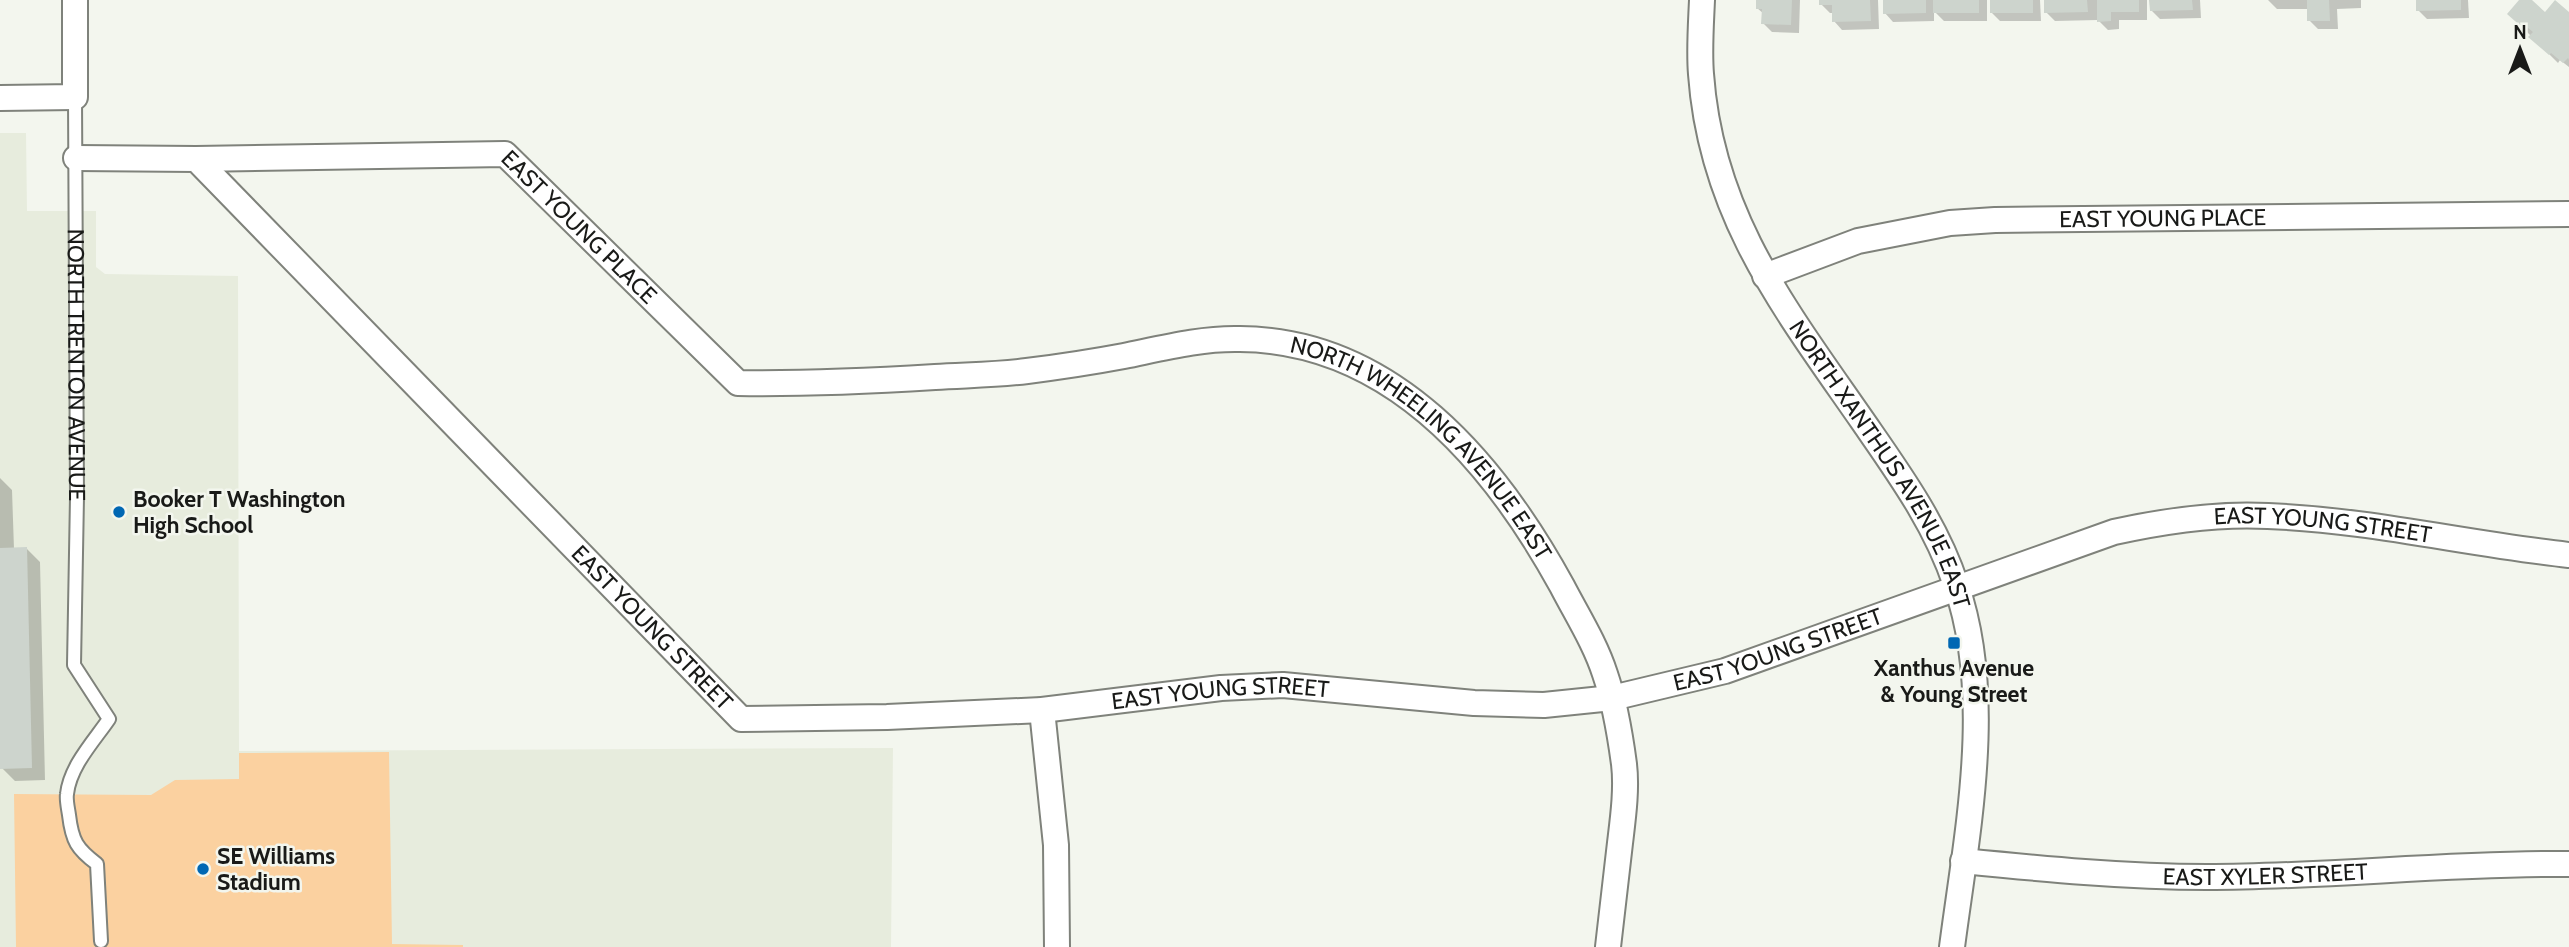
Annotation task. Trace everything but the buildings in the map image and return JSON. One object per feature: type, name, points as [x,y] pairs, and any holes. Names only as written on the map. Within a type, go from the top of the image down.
[{"type":"street","name":"NORTH TRENTON AVENUE","points":[[75,0],[75,97]]},
{"type":"street","name":"NORTH XANTHUS AVENUE EAST","points":[[1702,0],[1701,74],[1710,133],[1726,193],[1765,276],[1909,487],[1935,534],[1957,587],[1968,631],[1975,683],[1975,758],[1952,947]]},
{"type":"street","points":[[0,98],[75,97]]},
{"type":"street","name":"EAST YOUNG PLACE","points":[[196,159],[505,154],[738,383],[888,380]]},
{"type":"street","points":[[76,159],[196,159]]},
{"type":"street","name":"EAST YOUNG STREET","points":[[196,159],[741,719],[887,717],[1042,710],[1208,689],[1283,685],[1474,704],[1544,705],[1612,698],[1725,671],[2114,532],[2154,523],[2214,516],[2265,515],[2323,520],[2504,548],[2569,555]]},
{"type":"street","name":"EAST YOUNG PLACE","points":[[1765,276],[1858,241],[1950,223],[1995,220],[2569,214]]},
{"type":"street","name":"NORTH WHEELING AVENUE EAST","points":[[888,380],[1023,372],[1207,340],[1241,339],[1289,342],[1332,354],[1371,372],[1415,401],[1448,430],[1492,477],[1526,525],[1585,628],[1605,673],[1625,770],[1608,947]]},
{"type":"street","points":[[1042,710],[1056,845],[1057,947]]},
{"type":"street","name":"EAST XYLER STREET","points":[[1963,861],[2107,874],[2208,877],[2507,864],[2569,864]]},
{"type":"lane","name":"NORTH TRENTON AVENUE","points":[[75,97],[77,497],[74,665],[109,719],[82,757],[71,777],[66,794],[70,824],[78,850],[97,864],[101,941]]},
{"type":"shaded area","name":"Booker T Washington High School","points":[[0,133],[26,133],[27,211],[96,211],[96,267],[105,274],[238,276],[239,751],[893,748],[891,947],[0,947]]},
{"type":"shaded area","name":"SE Williams Stadium","points":[[389,752],[392,944],[463,947],[16,947],[14,794],[151,795],[175,780],[239,779],[239,753]]},
{"type":"place","name":"Booker T Washington High School","points":[[119,512]]},
{"type":"place","name":"Xanthus Avenue & Young Street","points":[[1954,643]]},
{"type":"place","name":"SE Williams Stadium","points":[[203,869]]}]
